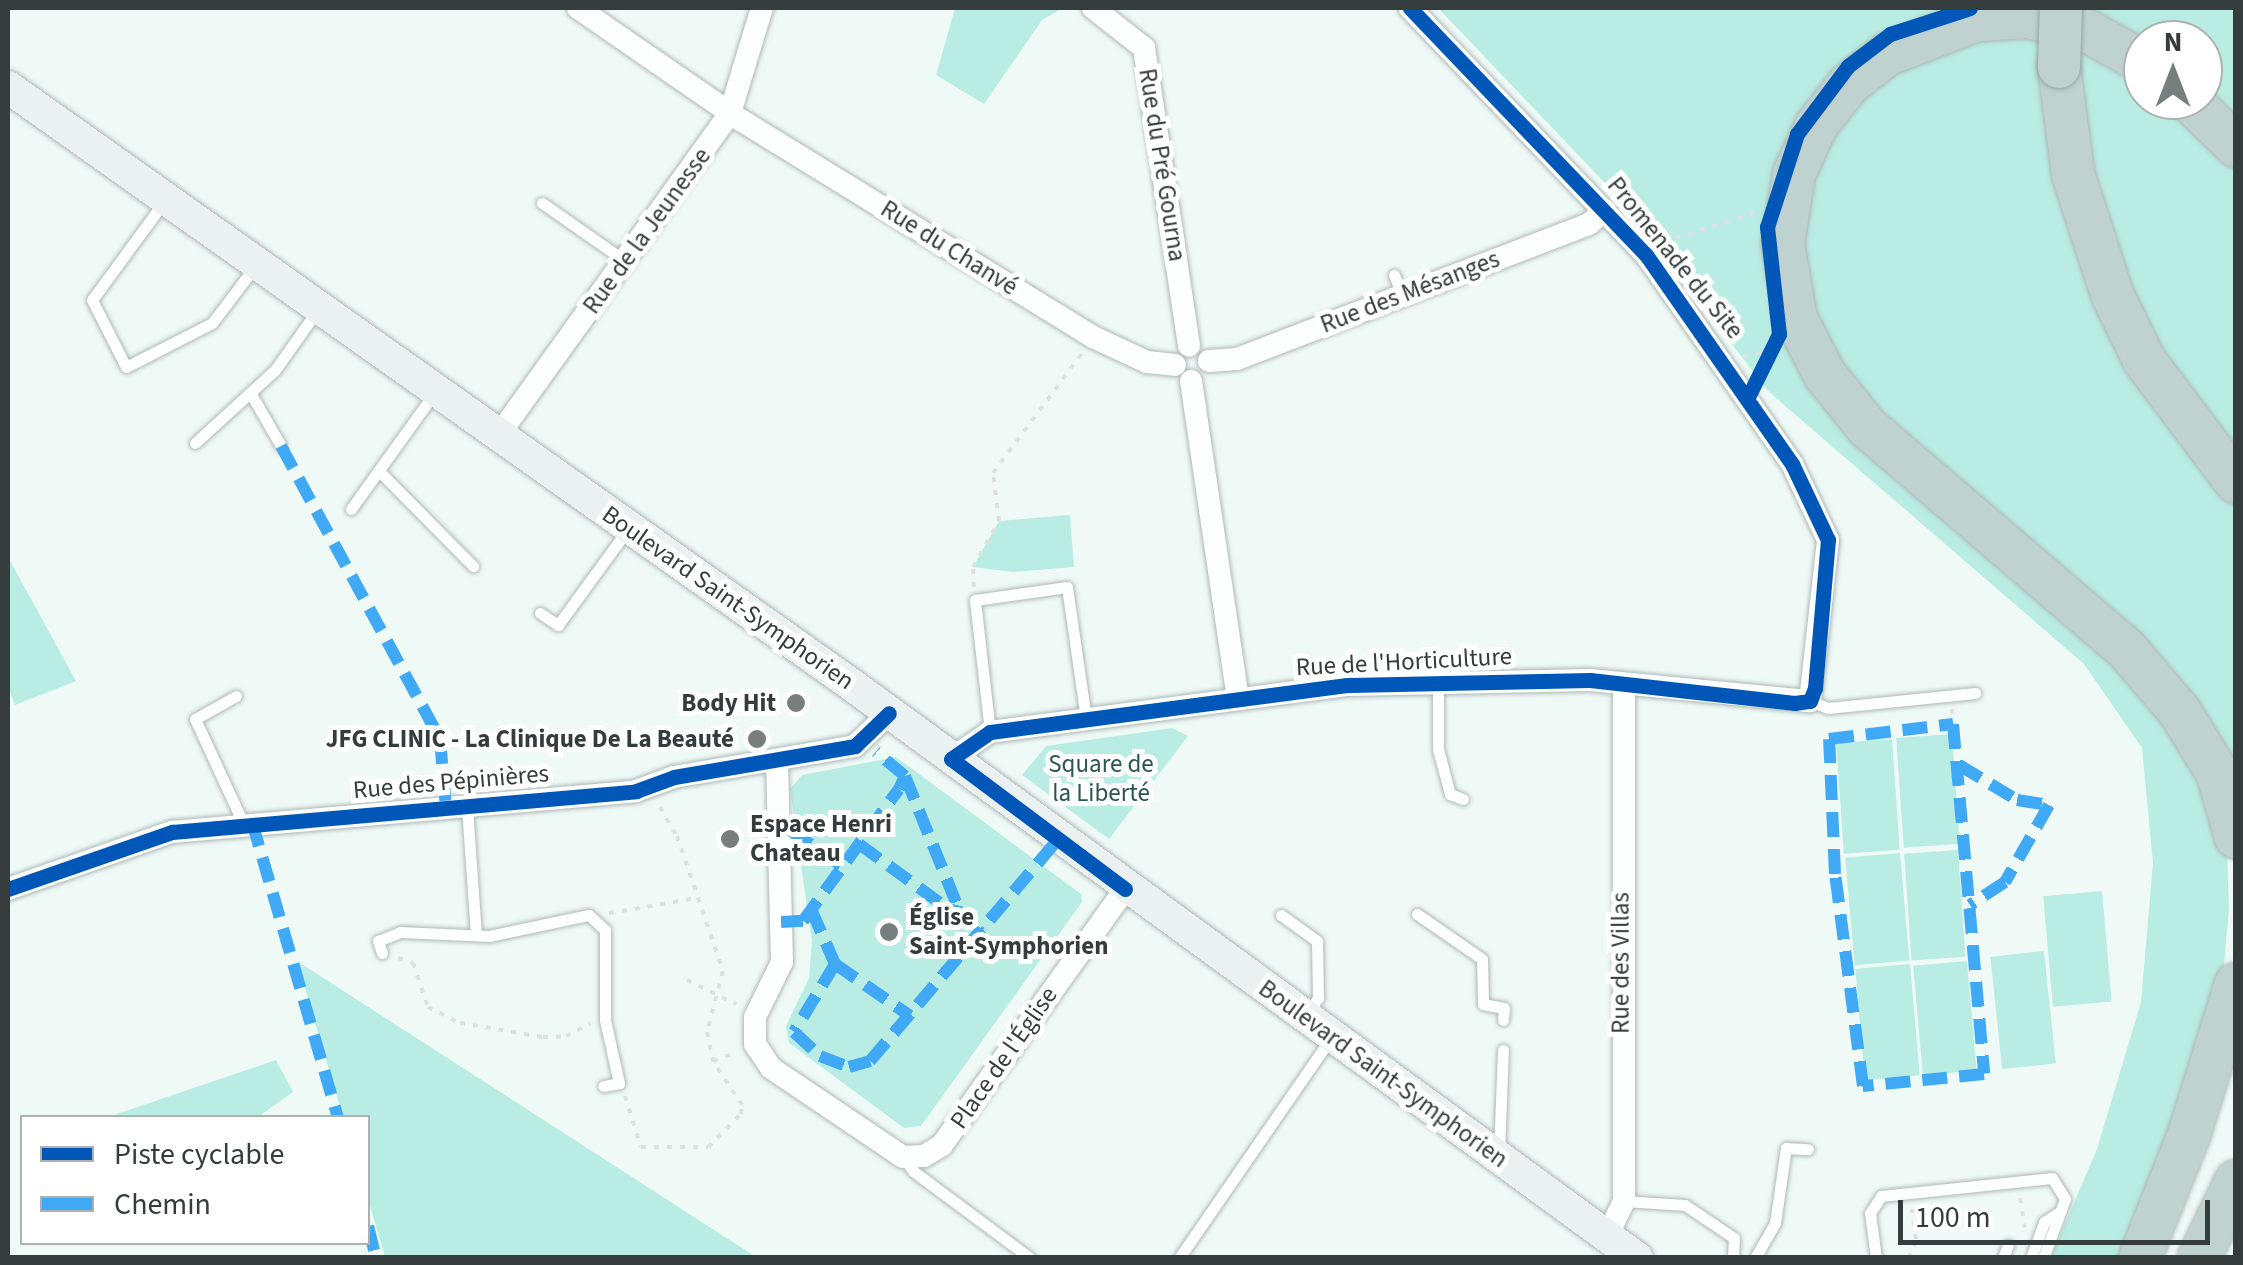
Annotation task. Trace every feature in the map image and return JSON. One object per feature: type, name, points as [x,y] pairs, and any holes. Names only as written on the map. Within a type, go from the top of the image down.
[{"type":"highway","points":[[2061,8],[2059,67],[2073,174],[2112,294],[2144,360],[2236,482]]},
{"type":"highway","points":[[2123,51],[2089,32],[2028,16],[1977,20],[1886,55],[1849,84],[1816,126],[1794,174],[1783,244],[1796,319],[1825,375],[1867,426],[2128,651],[2180,712],[2218,774],[2236,837]]},
{"type":"highway","points":[[2209,120],[2236,146]]},
{"type":"highway","points":[[2143,1258],[2189,1135],[2236,984]]},
{"type":"highway","points":[[2143,1258],[2209,1140],[2236,1070]]},
{"type":"highway","points":[[2199,1258],[2236,1181]]},
{"type":"highway","points":[[2227,1258],[2236,1242]]},
{"type":"main road","name":"Boulevard Saint-Symphorien","points":[[8,87],[889,713],[1638,1258]]},
{"type":"street","name":"Rue du Chanvé","points":[[578,8],[730,113],[1093,336],[1147,362],[1185,364]]},
{"type":"street","name":"Rue de la Jeunesse","points":[[498,436],[730,113],[762,8]]},
{"type":"street","name":"Rue du Pré Gourna","points":[[1094,8],[1144,48],[1185,364]]},
{"type":"street","name":"Promenade du Site","points":[[1410,8],[1646,255],[1725,359],[1792,464],[1828,540],[1830,568],[1810,701]]},
{"type":"street","name":"Rue des Mésanges","points":[[1185,364],[1205,375],[1210,361],[1237,358],[1398,285],[1590,224],[1606,210]]},
{"type":"street","points":[[1185,364],[1238,699]]},
{"type":"street","name":"Rue de l'Horticulture","points":[[951,759],[990,732],[1349,685],[1624,685],[1810,701]]},
{"type":"street","name":"Rue des Villas","points":[[1607,1236],[1624,1201],[1624,685]]},
{"type":"street","name":"Rue des Pépinières","points":[[8,888],[172,832],[636,791],[674,777],[855,746],[889,713]]},
{"type":"street","points":[[777,760],[782,962],[755,1016],[755,1044],[771,1068],[903,1157]]},
{"type":"street","name":"Place de l'Église","points":[[903,1157],[924,1156],[942,1144],[1126,889]]},
{"type":"lane","points":[[165,200],[92,300],[126,367],[212,323],[257,264]]},
{"type":"lane","points":[[542,203],[625,261]]},
{"type":"lane","points":[[194,443],[251,394],[319,308]]},
{"type":"lane","points":[[351,509],[436,391]]},
{"type":"lane","points":[[251,394],[281,446]]},
{"type":"lane","points":[[379,471],[473,566]]},
{"type":"lane","points":[[540,614],[558,625],[628,528]]},
{"type":"lane","points":[[990,732],[974,600],[1067,587],[1086,720]]},
{"type":"lane","points":[[1438,684],[1438,750],[1450,794],[1463,799]]},
{"type":"lane","points":[[1810,701],[1828,708],[1975,693]]},
{"type":"lane","points":[[236,696],[195,719],[243,824]]},
{"type":"lane","points":[[467,807],[476,935]]},
{"type":"lane","points":[[382,953],[378,940],[400,932],[476,935],[576,913],[598,922],[606,940],[605,1020],[619,1083],[603,1086]]},
{"type":"lane","points":[[1416,914],[1482,959],[1483,1004],[1504,1008],[1503,1020]]},
{"type":"lane","points":[[1281,916],[1318,941],[1318,998],[1304,1017]]},
{"type":"lane","points":[[1179,1258],[1331,1036]]},
{"type":"lane","points":[[1498,1158],[1503,1050]]},
{"type":"lane","points":[[1754,1258],[1775,1223],[1786,1148],[1808,1150]]},
{"type":"lane","points":[[903,1157],[913,1171],[1030,1258]]},
{"type":"lane","points":[[1876,1258],[1873,1203],[1912,1192],[2052,1178],[2063,1186],[2061,1212],[2042,1258]]},
{"type":"lane","points":[[1624,1201],[1685,1205],[1734,1238],[1734,1258]]},
{"type":"lane","points":[[2030,1258],[2044,1222],[2061,1212]]},
{"type":"path","points":[[1646,255],[1672,235],[1770,204]]},
{"type":"path","points":[[974,600],[973,568],[999,522],[993,473],[1093,336]]},
{"type":"path","points":[[1725,359],[1768,352]]},
{"type":"path","points":[[619,1083],[641,1147],[702,1148],[742,1114],[742,1105],[713,1061],[707,1032],[723,971],[677,836],[655,807]]},
{"type":"path","points":[[598,922],[608,913],[698,898]]},
{"type":"path","points":[[382,953],[413,962],[420,998],[460,1023],[559,1037],[605,1020]]},
{"type":"path","points":[[687,980],[718,992],[755,1016]]},
{"type":"path","points":[[713,1061],[755,1044]]},
{"type":"path","points":[[2006,1251],[2020,1248],[2026,1231],[2018,1184]]},
{"type":"path","points":[[1910,1258],[1916,1239],[1912,1192]]},
{"type":"green space","points":[[955,8],[1063,8],[1042,20],[984,104],[936,75]]},
{"type":"green space","points":[[1438,8],[2235,8],[2235,794],[2190,744],[2227,847],[2229,908],[2221,998],[2125,1257],[2051,1257],[2097,1149],[2141,1002],[2153,863],[2142,748],[2084,664],[1768,391],[1622,201]]},
{"type":"green space","points":[[1070,515],[1074,567],[1013,572],[973,567],[999,521]]},
{"type":"green space","points":[[8,557],[76,681],[15,705],[8,687]]},
{"type":"green space","name":"Square de la Liberté","points":[[1172,728],[1188,736],[1109,839],[1022,775],[1046,746]]},
{"type":"green space","points":[[1952,734],[1960,844],[1904,848],[1896,738]]},
{"type":"green space","points":[[1892,739],[1900,850],[1844,854],[1836,743]]},
{"type":"green space","points":[[896,757],[1081,894],[1082,902],[921,1126],[904,1128],[789,1043],[786,1026],[809,978],[812,941],[790,789],[802,775]]},
{"type":"green space","points":[[1958,850],[1965,957],[1912,961],[1904,854]]},
{"type":"green space","points":[[1900,853],[1909,961],[1855,965],[1845,858]]},
{"type":"green space","points":[[2102,891],[2112,1002],[2053,1007],[2043,896]]},
{"type":"green space","points":[[2044,951],[2056,1063],[2002,1069],[1990,957]]},
{"type":"green space","points":[[297,961],[756,1257],[385,1257],[370,1206],[370,1115],[342,1115]]},
{"type":"green space","points":[[1967,961],[1977,1071],[1923,1075],[1913,966]]},
{"type":"green space","points":[[1910,964],[1920,1076],[1865,1080],[1855,969]]},
{"type":"green space","points":[[276,1060],[293,1092],[261,1115],[114,1115]]},
{"type":"marked path","points":[[281,446],[440,739],[446,808]]},
{"type":"marked path","points":[[1953,724],[1984,1074],[1863,1086],[1835,874],[1829,739],[1953,724]]},
{"type":"marked path","points":[[781,922],[803,921],[899,789],[905,776],[876,752]]},
{"type":"marked path","points":[[1959,765],[2017,800],[2049,805],[2005,882],[1970,905]]},
{"type":"marked path","points":[[905,776],[957,905],[955,914]]},
{"type":"marked path","points":[[252,822],[337,1115]]},
{"type":"marked path","points":[[780,830],[790,830],[842,866]]},
{"type":"marked path","points":[[811,909],[835,964],[794,1032],[820,1056],[849,1067],[870,1061],[1058,839]]},
{"type":"marked path","points":[[859,844],[981,933]]},
{"type":"marked path","points":[[835,964],[910,1016]]},
{"type":"marked path","points":[[370,1234],[376,1258]]},
{"type":"cycle path","points":[[1125,889],[951,759],[990,732],[1349,685],[1590,680],[1795,703],[1810,701],[1815,688],[1828,540],[1792,464],[1646,255],[1410,8]]},
{"type":"cycle path","points":[[1749,395],[1779,334],[1767,227],[1797,134],[1848,66],[1890,34],[1970,8]]},
{"type":"cycle path","points":[[8,889],[172,832],[636,791],[674,777],[855,746],[889,713]]},
{"type":"place","name":"Body Hit","points":[[796,703]]},
{"type":"place","name":"JFG CLINIC - La Clinique De La Beauté","points":[[757,739]]},
{"type":"place","name":"Espace Henri Chateau","points":[[730,839]]},
{"type":"place","name":"Église Saint-Symphorien","points":[[889,932]]}]
